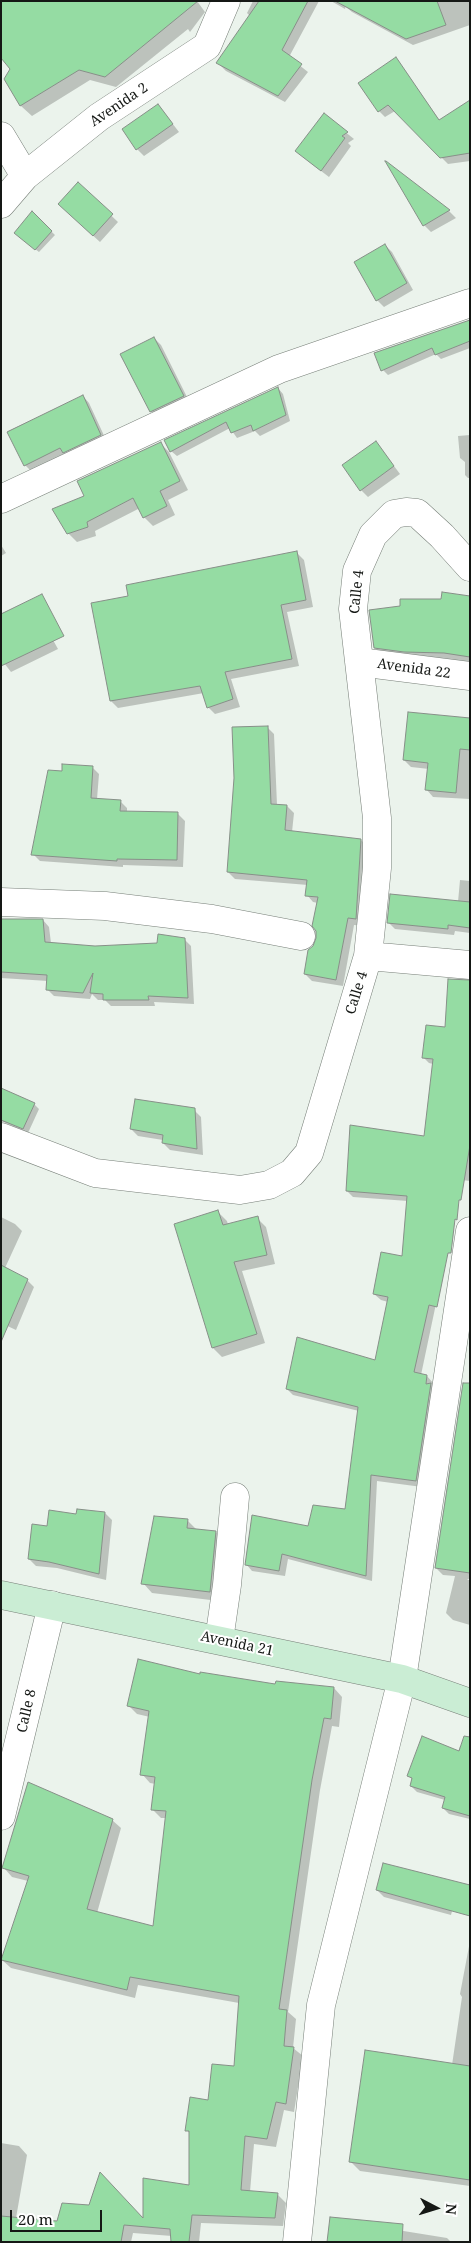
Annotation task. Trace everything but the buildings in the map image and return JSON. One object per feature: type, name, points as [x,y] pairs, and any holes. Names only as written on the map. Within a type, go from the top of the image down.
[{"type":"main road","name":"Avenida 21","points":[[8,1602],[52,1605],[402,1679],[470,1703]]},
{"type":"street","name":"Avenida 2","points":[[1,204],[25,176],[100,117],[207,46],[226,1]]},
{"type":"street","points":[[1,136],[25,176]]},
{"type":"street","points":[[1,499],[279,369],[470,303]]},
{"type":"street","name":"Calle 4","points":[[1,1137],[95,1173],[240,1190],[269,1185],[292,1173],[309,1153],[368,956],[377,868],[377,818],[353,609],[357,571],[373,535],[394,514],[406,512],[417,513],[442,536],[470,568]]},
{"type":"street","name":"Avenida 22","points":[[358,662],[470,676]]},
{"type":"street","points":[[1,902],[105,906],[212,919],[301,936]]},
{"type":"street","points":[[368,956],[470,965]]},
{"type":"street","points":[[297,2242],[321,2005],[402,1679],[470,1231]]},
{"type":"street","points":[[219,1640],[227,1585],[235,1497]]},
{"type":"street","name":"Calle 8","points":[[1,1816],[52,1605]]}]
